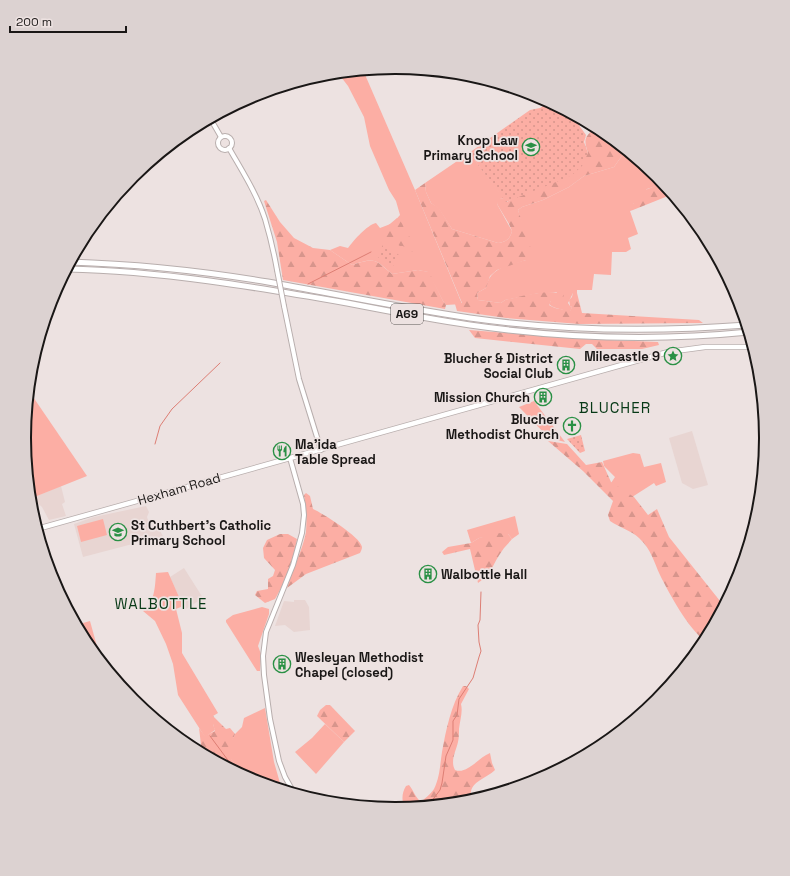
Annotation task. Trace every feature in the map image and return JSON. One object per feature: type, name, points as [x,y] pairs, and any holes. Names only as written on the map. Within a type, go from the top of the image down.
[{"type":"highway","name":"A69","points":[[77,262],[145,267],[226,276],[470,318],[519,323],[580,328],[624,329],[701,328],[741,325]]},
{"type":"highway","name":"A69","points":[[73,269],[183,277],[266,289],[470,325],[519,330],[581,335],[653,336],[700,336],[743,332]]},
{"type":"main road","name":"Hexham Road","points":[[42,528],[668,352],[705,347],[748,347]]},
{"type":"street","points":[[213,123],[221,137]]},
{"type":"street","points":[[226,136],[230,139],[232,144],[229,148],[224,150],[220,147],[218,141],[221,137],[226,136]]},
{"type":"street","points":[[229,148],[263,213],[272,244],[299,379],[321,450]]},
{"type":"street","points":[[290,458],[303,504],[304,515],[302,533],[293,565],[266,632],[263,656],[270,719],[280,761],[285,777],[291,787]]},
{"type":"shaded area","points":[[692,431],[708,485],[693,489],[682,483],[669,438]]},
{"type":"shaded area","points":[[61,486],[65,502],[62,504],[66,516],[49,520],[42,507],[37,502],[36,496]]},
{"type":"shaded area","name":"St Cuthbert's Catholic Primary School","points":[[146,506],[149,512],[147,517],[149,523],[154,527],[157,526],[163,536],[83,557],[74,524],[94,517]]},
{"type":"shaded area","points":[[184,568],[203,598],[186,609],[183,606],[170,577]]},
{"type":"shaded area","points":[[294,600],[305,600],[309,607],[310,630],[294,632],[285,625],[275,626],[284,601],[294,602]]},
{"type":"green space","points":[[365,75],[462,304],[446,305],[428,272],[418,270],[392,274],[378,262],[370,260],[352,265],[330,250],[340,246],[348,248],[357,237],[372,224],[376,223],[380,228],[393,223],[400,215],[396,201],[389,190],[370,146],[364,117],[348,86],[342,78]]},
{"type":"green space","name":"Knop Law Primary School","points":[[543,106],[578,123],[586,135],[584,142],[588,153],[582,166],[571,176],[506,202],[469,153],[530,110]]},
{"type":"green space","points":[[591,131],[597,135],[623,154],[614,167],[584,176],[569,187],[518,210],[531,249],[526,260],[497,270],[490,276],[486,288],[477,293],[478,300],[501,303],[505,300],[549,292],[563,294],[564,296],[557,301],[551,301],[549,305],[570,311],[572,307],[570,306],[569,300],[572,297],[573,292],[577,293],[582,313],[699,320],[703,323],[579,324],[506,318],[457,311],[455,304],[462,303],[415,190],[425,183],[426,192],[431,203],[439,208],[452,229],[498,243],[503,242],[509,238],[512,231],[497,204],[498,199],[504,198],[507,202],[588,153],[585,141]]},
{"type":"green space","points":[[469,153],[504,198],[500,199],[497,204],[512,231],[509,238],[503,242],[498,243],[452,229],[439,209],[431,203],[426,192],[425,183]]},
{"type":"green space","points":[[623,154],[656,185],[647,189],[633,204],[633,210],[630,211],[638,234],[628,238],[631,249],[626,252],[612,252],[611,275],[594,274],[592,290],[577,290],[577,293],[573,293],[568,303],[572,307],[570,312],[556,308],[549,304],[557,292],[539,293],[505,300],[501,303],[478,300],[477,293],[486,288],[488,281],[495,272],[500,268],[526,260],[522,225],[518,210],[569,187],[584,176],[614,167]]},
{"type":"green space","points":[[655,184],[667,196],[633,210],[633,204],[638,193],[655,186]]},
{"type":"green space","points":[[266,200],[280,222],[294,238],[313,248],[330,250],[352,265],[370,260],[378,262],[392,274],[418,270],[429,272],[446,305],[445,309],[283,280],[277,242],[264,201]]},
{"type":"green space","points":[[397,218],[408,235],[419,247],[414,252],[381,235],[384,229]]},
{"type":"green space","points":[[383,245],[399,255],[393,266],[376,256]]},
{"type":"green space","points":[[469,330],[585,339],[658,342],[659,345],[642,349],[597,349],[592,344],[586,344],[580,349],[475,338]]},
{"type":"green space","points":[[33,397],[87,476],[36,496],[31,438]]},
{"type":"green space","points":[[534,401],[565,442],[549,438],[519,407]]},
{"type":"green space","points":[[581,435],[585,451],[580,453],[567,439]]},
{"type":"green space","points":[[548,441],[567,444],[586,465],[602,462],[611,482],[634,497],[648,515],[657,509],[669,537],[720,601],[700,636],[692,628],[680,611],[643,542],[633,533],[610,521],[608,515],[613,501],[583,471]]},
{"type":"green space","points":[[633,453],[640,454],[644,467],[661,463],[666,482],[656,486],[654,483],[629,499],[611,483],[615,477],[604,466],[603,461]]},
{"type":"green space","points":[[306,493],[310,496],[313,509],[332,520],[355,537],[362,548],[360,553],[306,574],[287,588],[306,532],[304,495]]},
{"type":"green space","points":[[515,516],[519,534],[512,539],[508,534],[479,538],[471,543],[467,530]]},
{"type":"green space","points":[[103,519],[107,535],[81,542],[77,526]]},
{"type":"green space","points":[[498,533],[508,534],[512,539],[503,549],[483,580],[478,583],[470,549],[444,555],[442,552],[448,547],[471,543],[479,538]]},
{"type":"green space","points":[[280,534],[288,534],[297,539],[296,546],[289,570],[275,599],[265,603],[255,595],[257,591],[268,589],[268,579],[273,576],[275,570],[264,558],[263,548],[267,540]]},
{"type":"green space","points":[[168,572],[183,606],[176,609],[182,633],[182,653],[218,713],[213,716],[215,730],[205,737],[178,695],[173,664],[166,644],[155,621],[143,611],[152,599],[155,589],[156,573]]},
{"type":"green space","points":[[262,607],[269,609],[269,614],[258,646],[261,654],[260,671],[257,671],[226,620],[233,615]]},
{"type":"green space","points":[[90,621],[97,648],[92,640],[82,623]]},
{"type":"green space","points":[[463,686],[466,686],[469,689],[461,704],[462,713],[459,739],[453,760],[455,770],[464,770],[490,753],[495,770],[474,785],[471,794],[422,801],[430,794],[436,784],[450,718]]},
{"type":"green space","points":[[326,705],[330,705],[355,731],[344,742],[317,716],[320,710]]},
{"type":"green space","points":[[265,708],[274,762],[280,784],[234,764],[230,757],[229,746],[235,734],[242,727],[244,718]]},
{"type":"green space","points":[[213,716],[226,729],[230,728],[235,734],[230,750],[231,758],[234,764],[201,746],[199,728],[205,736],[215,731]]},
{"type":"green space","points":[[325,724],[344,742],[316,774],[295,752],[312,738]]},
{"type":"green space","points":[[409,785],[420,801],[403,802],[402,797],[406,786]]},
{"type":"waterway","points":[[308,284],[371,252]]},
{"type":"waterway","points":[[155,444],[160,426],[172,409],[220,363]]},
{"type":"waterway","points":[[433,800],[440,790],[442,783],[446,756],[453,740],[453,721],[457,715],[459,699],[473,678],[481,651],[478,625],[480,620],[481,592]]},
{"type":"waterway","points":[[210,736],[229,761]]},
{"type":"place","name":"Knop Law Primary School","points":[[531,147]]},
{"type":"place","name":"Milecastle 9","points":[[673,356]]},
{"type":"place","name":"Blucher & District Social Club","points":[[566,365]]},
{"type":"place","name":"Mission Church","points":[[543,397]]},
{"type":"place","name":"Blucher Methodist Church","points":[[572,426]]},
{"type":"place","name":"Ma'ida Table Spread","points":[[282,451]]},
{"type":"place","name":"St Cuthbert's Catholic Primary School","points":[[118,532]]},
{"type":"place","name":"Walbottle Hall","points":[[428,574]]},
{"type":"place","name":"Wesleyan Methodist Chapel (closed)","points":[[282,664]]},
{"type":"district","name":"BLUCHER","points":[[615,407]]},
{"type":"district","name":"WALBOTTLE","points":[[161,603]]}]
